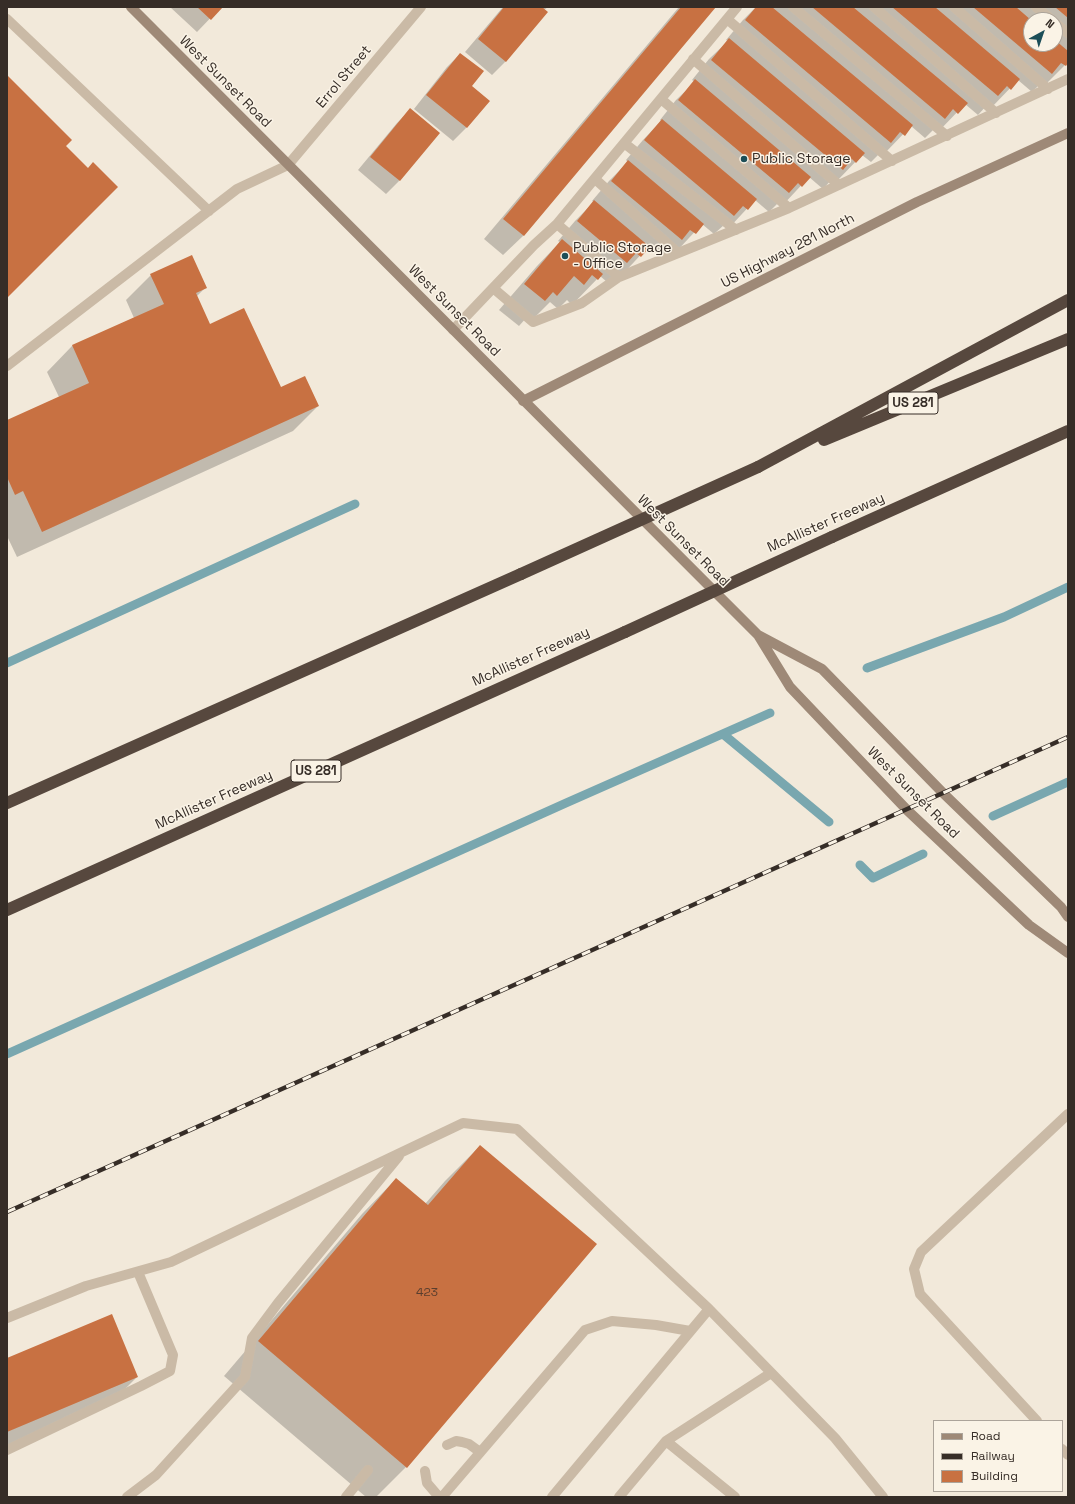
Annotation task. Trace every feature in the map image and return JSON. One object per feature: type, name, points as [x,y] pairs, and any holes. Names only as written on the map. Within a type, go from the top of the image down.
[{"type":"highway","points":[[758,468],[1068,300]]},
{"type":"highway","name":"US 281","points":[[7,803],[758,468],[1068,339]]},
{"type":"highway","name":"McAllister Freeway","points":[[7,910],[625,632],[832,537],[1068,432]]},
{"type":"main road","name":"West Sunset Road","points":[[131,7],[758,635],[790,687],[907,810],[1029,925],[1068,953]]},
{"type":"main road","name":"US Highway 281 North","points":[[523,401],[917,202],[1068,133]]},
{"type":"main road","name":"West Sunset Road","points":[[758,635],[822,669],[943,793],[1061,907],[1068,916]]},
{"type":"street","name":"Errol Street","points":[[288,165],[421,7]]},
{"type":"street","points":[[453,330],[534,245],[557,224],[737,7]]},
{"type":"street","points":[[794,7],[947,136]]},
{"type":"street","points":[[874,7],[996,113]]},
{"type":"street","points":[[954,7],[1048,89]]},
{"type":"street","points":[[7,19],[209,211]]},
{"type":"street","points":[[727,19],[892,162]]},
{"type":"street","points":[[693,60],[839,185]]},
{"type":"street","points":[[493,288],[532,322],[582,303],[619,277],[789,208],[892,162],[1068,79]]},
{"type":"street","points":[[661,99],[789,208]]},
{"type":"street","points":[[624,143],[736,230]]},
{"type":"street","points":[[7,366],[236,189],[288,165]]},
{"type":"street","points":[[595,179],[678,253]]},
{"type":"street","points":[[557,224],[619,277]]},
{"type":"street","points":[[1036,1420],[920,1294],[914,1269],[921,1252],[1068,1114]]},
{"type":"street","points":[[7,1318],[86,1286],[171,1262],[463,1123],[516,1129],[708,1310],[771,1373],[835,1438],[883,1497]]},
{"type":"street","points":[[127,1497],[156,1475],[245,1377],[252,1338],[278,1303],[401,1153]]},
{"type":"street","points":[[7,1450],[142,1386],[170,1371],[173,1355],[138,1272]]},
{"type":"street","points":[[552,1497],[708,1310]]},
{"type":"street","points":[[442,1497],[585,1330],[612,1321],[656,1325],[690,1331]]},
{"type":"street","points":[[619,1497],[666,1441],[771,1373]]},
{"type":"street","points":[[447,1445],[456,1441],[462,1442],[469,1444],[480,1452]]},
{"type":"street","points":[[666,1441],[735,1497]]},
{"type":"street","points":[[346,1497],[368,1470]]},
{"type":"street","points":[[426,1471],[427,1483],[439,1497]]},
{"type":"building","points":[[197,7],[223,7],[211,20]]},
{"type":"building","points":[[504,7],[542,7],[548,12],[506,62],[478,39]]},
{"type":"building","points":[[681,7],[716,7],[524,236],[503,219]]},
{"type":"building","points":[[756,7],[772,7],[913,125],[905,136],[900,132],[891,143],[745,20]]},
{"type":"building","points":[[812,7],[853,7],[968,103],[958,114],[953,109],[945,119]]},
{"type":"building","points":[[892,7],[935,7],[1020,79],[1011,90],[1007,86],[998,96]]},
{"type":"building","points":[[973,7],[1016,7],[1023,13],[1023,49]]},
{"type":"building","points":[[1055,7],[1068,7],[1068,18],[1063,12]]},
{"type":"building","points":[[729,38],[865,153],[856,163],[852,159],[843,170],[711,60]]},
{"type":"building","points":[[1063,47],[1068,51],[1068,63],[1066,66],[1061,63],[1052,74],[1026,52],[1063,52]]},
{"type":"building","points":[[460,53],[484,71],[472,86],[490,101],[467,128],[426,95]]},
{"type":"building","points":[[7,75],[72,140],[66,146],[88,168],[93,162],[118,187],[7,298]]},
{"type":"building","points":[[695,79],[811,177],[802,187],[798,183],[789,193],[678,100]]},
{"type":"building","points":[[410,108],[440,133],[400,181],[370,157]]},
{"type":"building","points":[[662,119],[757,199],[748,210],[743,206],[734,216],[644,140]]},
{"type":"building","points":[[628,160],[704,224],[696,234],[690,230],[682,240],[611,181]]},
{"type":"building","points":[[594,200],[650,247],[641,257],[636,253],[627,263],[577,221]]},
{"type":"building","name":"Public Storage - Office","points":[[562,239],[603,274],[598,280],[592,275],[584,285],[574,276],[557,296],[553,292],[545,301],[524,284]]},
{"type":"building","points":[[192,255],[207,288],[196,293],[210,324],[244,308],[281,387],[305,376],[319,406],[42,532],[23,491],[15,495],[7,477],[7,420],[89,383],[72,345],[164,304],[150,274]]},
{"type":"building","points":[[480,1145],[597,1244],[407,1468],[258,1341],[396,1178],[428,1205]]},
{"type":"building","points":[[112,1314],[138,1377],[7,1432],[7,1358]]},
{"type":"waterway","points":[[7,663],[355,504]]},
{"type":"waterway","points":[[867,668],[1004,617],[1068,587]]},
{"type":"waterway","points":[[7,1054],[770,713]]},
{"type":"waterway","points":[[723,734],[829,822]]},
{"type":"waterway","points":[[993,816],[1068,782]]},
{"type":"waterway","points":[[860,865],[873,878],[923,854]]},
{"type":"railway","points":[[7,1212],[1068,737]]},
{"type":"place","name":"Public Storage","points":[[744,159]]},
{"type":"place","name":"Public Storage - Office","points":[[565,256]]}]
